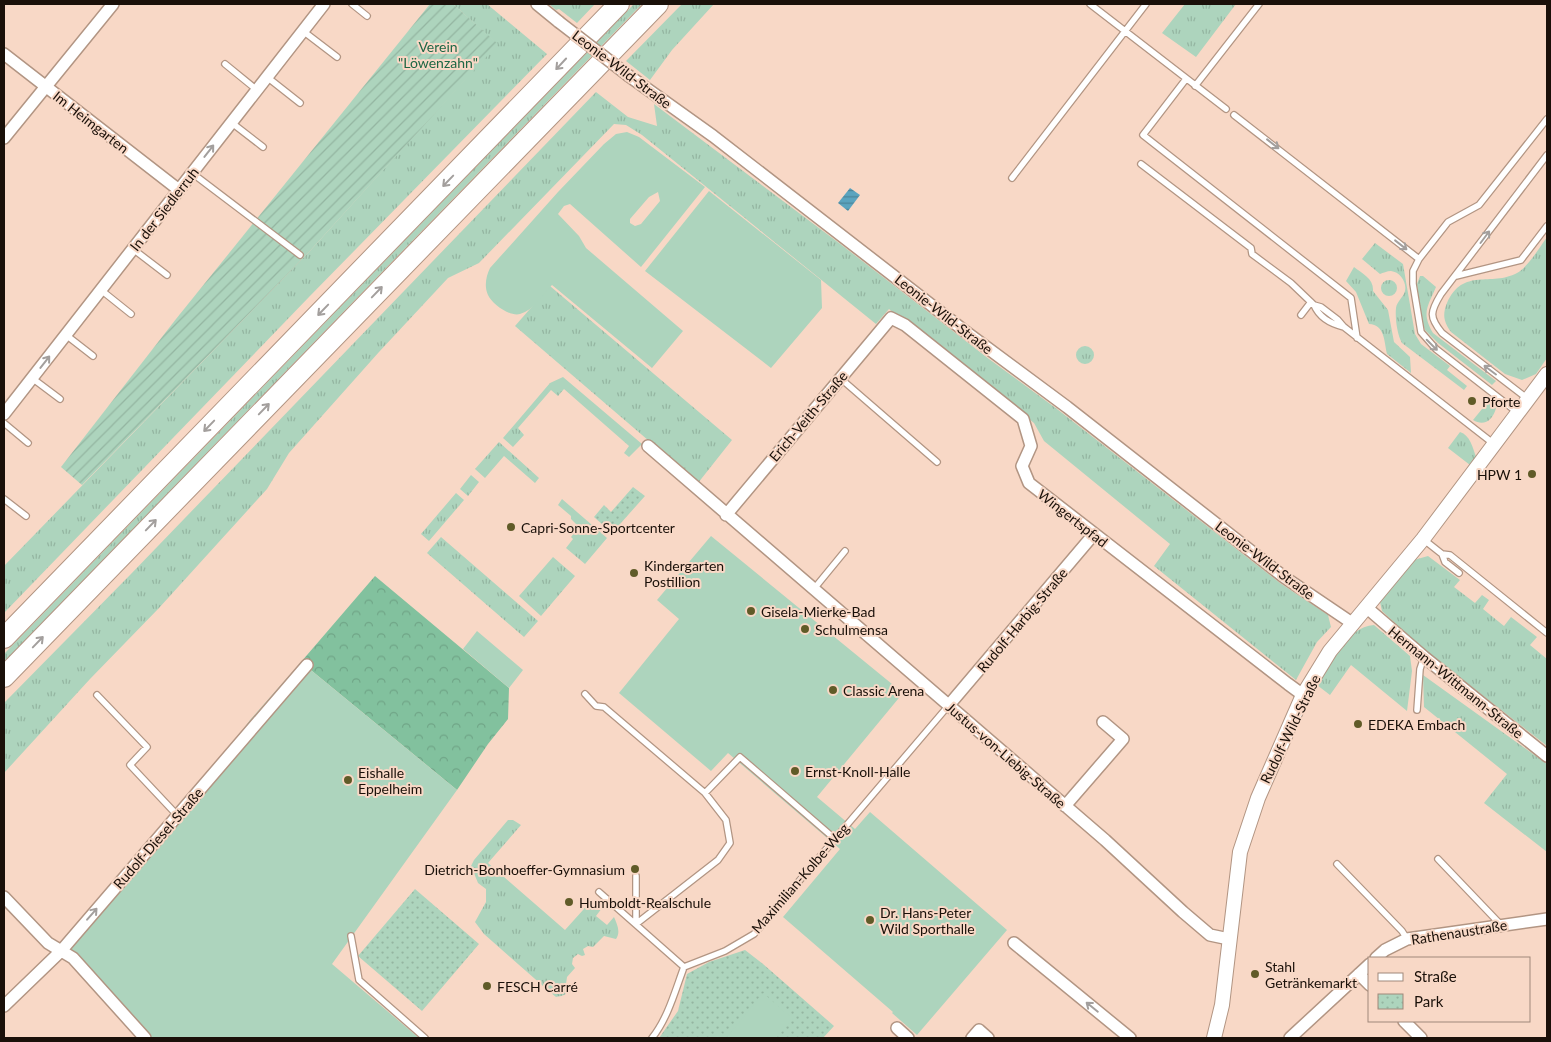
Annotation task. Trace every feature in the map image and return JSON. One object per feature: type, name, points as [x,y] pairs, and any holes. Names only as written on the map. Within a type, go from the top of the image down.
[{"type":"highway","points":[[4,638],[619,4]]},
{"type":"highway","points":[[4,677],[658,4]]},
{"type":"street","points":[[4,138],[113,4]]},
{"type":"street","name":"In der Siedlerruh","points":[[4,414],[324,4]]},
{"type":"street","name":"Leonie-Wild-Straße","points":[[537,4],[629,76],[713,136],[966,332],[1067,407],[1284,577],[1352,623]]},
{"type":"street","name":"Im Heimgarten","points":[[4,54],[179,190]]},
{"type":"street","name":"Erich-Veith-Straße","points":[[726,515],[891,318]]},
{"type":"street","name":"Wingertspfad","points":[[891,318],[905,325],[1023,418],[1031,446],[1022,466],[1029,483],[1304,695]]},
{"type":"street","name":"Rudolf-Wild-Straße","points":[[1214,1038],[1222,1005],[1240,852],[1261,790],[1304,695],[1330,651],[1423,539],[1547,374]]},
{"type":"street","name":"Justus-von-Liebig-Straße","points":[[648,446],[1105,840],[1210,935],[1230,940]]},
{"type":"street","name":"Rudolf-Harbig-Straße","points":[[949,705],[1094,534]]},
{"type":"street","name":"Hermann-Wittmann-Straße","points":[[1366,607],[1424,657],[1547,756]]},
{"type":"street","name":"Rudolf-Diesel-Straße","points":[[4,1006],[61,951],[307,665]]},
{"type":"street","points":[[1065,806],[1123,739],[1103,722]]},
{"type":"street","points":[[4,898],[48,943],[73,958],[145,1038]]},
{"type":"street","name":"Rathenaustraße","points":[[1377,957],[1385,950],[1407,939],[1547,919]]},
{"type":"street","points":[[1014,943],[1130,1038]]},
{"type":"street","points":[[1290,1038],[1368,966]]},
{"type":"street","points":[[1359,974],[1368,983]]},
{"type":"street","points":[[1405,1022],[1420,1038]]},
{"type":"street","points":[[897,1028],[908,1038]]},
{"type":"street","points":[[972,1038],[979,1030],[988,1038]]},
{"type":"lane","points":[[352,4],[367,16]]},
{"type":"lane","points":[[1090,4],[1226,109]]},
{"type":"lane","points":[[1012,178],[1146,4]]},
{"type":"lane","points":[[1195,86],[1259,4]]},
{"type":"lane","points":[[303,31],[337,57]]},
{"type":"lane","points":[[225,64],[257,90]]},
{"type":"lane","points":[[267,77],[300,103]]},
{"type":"lane","points":[[1186,79],[1143,135],[1351,298],[1357,338]]},
{"type":"lane","points":[[1234,115],[1419,259]]},
{"type":"lane","points":[[1518,413],[1436,350],[1421,332],[1413,284],[1413,271],[1419,259],[1448,222],[1479,205],[1547,119]]},
{"type":"lane","points":[[232,123],[263,147]]},
{"type":"lane","points":[[1529,400],[1442,333],[1435,324],[1432,308],[1440,294],[1456,276],[1547,155]]},
{"type":"lane","points":[[1141,164],[1251,248],[1252,254],[1291,283],[1331,323],[1344,327],[1495,445]]},
{"type":"lane","points":[[192,173],[300,255]]},
{"type":"lane","points":[[1456,276],[1521,260],[1547,226]]},
{"type":"lane","points":[[133,249],[167,275]]},
{"type":"lane","points":[[101,290],[131,314]]},
{"type":"lane","points":[[1301,315],[1313,304]]},
{"type":"lane","points":[[66,335],[93,356]]},
{"type":"lane","points":[[32,378],[60,399]]},
{"type":"lane","points":[[840,378],[937,462]]},
{"type":"lane","points":[[4,424],[28,443]]},
{"type":"lane","points":[[4,499],[26,516]]},
{"type":"lane","points":[[1423,539],[1442,554],[1445,562],[1459,573]]},
{"type":"lane","points":[[813,590],[845,551]]},
{"type":"lane","points":[[1442,554],[1450,555],[1547,633]]},
{"type":"lane","points":[[1417,710],[1420,669],[1424,657]]},
{"type":"lane","points":[[585,694],[596,706],[604,707],[705,793],[726,820],[730,843],[718,860],[636,924]]},
{"type":"lane","points":[[97,695],[147,747],[130,765],[177,815]]},
{"type":"lane","name":"Maximilian-Kolbe-Weg","points":[[684,967],[724,951],[754,934],[949,705]]},
{"type":"lane","points":[[705,793],[740,757],[835,839]]},
{"type":"lane","points":[[1438,859],[1502,926]]},
{"type":"lane","points":[[1337,864],[1402,931],[1407,939]]},
{"type":"lane","points":[[636,876],[636,924]]},
{"type":"lane","points":[[598,892],[684,967],[668,1011],[658,1031],[652,1038]]},
{"type":"lane","points":[[351,936],[359,980],[425,1038]]},
{"type":"green space","name":"Verein \"Löwenzahn\"","points":[[430,4],[453,4],[498,44],[309,252],[82,485],[61,467],[176,319]]},
{"type":"green space","points":[[453,4],[487,4],[547,54],[4,613],[4,566],[309,252],[497,44]]},
{"type":"green space","points":[[549,4],[595,4],[577,23]]},
{"type":"green space","points":[[634,4],[642,4],[4,662],[4,654]]},
{"type":"green space","points":[[682,4],[714,4],[672,50],[650,80],[626,61]]},
{"type":"green space","points":[[1185,4],[1236,4],[1196,57],[1162,33]]},
{"type":"green space","points":[[596,92],[628,117],[657,126],[654,104],[1057,409],[1280,583],[1328,615],[1331,627],[1317,642],[1296,680],[1154,566],[1170,544],[1044,441],[1034,423],[889,309],[876,324],[642,135],[626,125],[614,124],[479,263],[448,278],[289,453],[267,489],[159,608],[90,679],[4,773],[4,703]]},
{"type":"green space","points":[[627,132],[639,137],[705,187],[641,267],[570,204],[564,206],[558,214],[579,236],[586,248],[683,331],[652,368],[552,285],[538,302],[520,314],[511,314],[497,306],[490,299],[486,289],[490,268],[558,192],[616,134]],"holes":[[[658,192],[660,201],[641,224],[635,226],[630,223],[630,219],[649,197]]]},
{"type":"green space","points":[[709,191],[821,280],[822,308],[771,368],[645,271]]},
{"type":"green space","points":[[1547,237],[1547,358],[1536,374],[1522,380],[1505,374],[1451,332],[1445,322],[1444,315],[1447,303],[1461,285],[1469,281],[1497,279],[1517,273],[1525,267]]},
{"type":"green space","points":[[1375,243],[1403,264],[1415,334],[1421,344],[1450,366],[1447,370],[1467,386],[1464,390],[1402,343],[1396,321],[1396,312],[1399,301],[1405,291],[1405,284],[1397,273],[1391,271],[1380,274],[1362,259]]},
{"type":"green space","points":[[1354,267],[1370,280],[1373,291],[1388,310],[1394,342],[1410,357],[1411,373],[1387,354],[1383,334],[1378,327],[1369,324],[1356,292],[1346,281]]},
{"type":"green space","points":[[1420,276],[1423,276],[1436,287],[1427,310],[1427,320],[1433,333],[1496,381],[1492,385],[1438,343],[1425,330],[1421,318],[1417,284]]},
{"type":"green space","points":[[1386,280],[1392,280],[1397,285],[1395,294],[1386,296],[1381,291],[1381,285]]},
{"type":"green space","points":[[550,286],[732,440],[698,483],[515,326]]},
{"type":"green space","points":[[1085,346],[1091,349],[1094,355],[1091,361],[1085,364],[1079,361],[1076,355],[1079,349]]},
{"type":"green space","points":[[563,377],[642,444],[629,457],[624,453],[629,446],[564,389],[558,396],[551,390],[518,428],[524,435],[513,447],[503,438],[550,383]]},
{"type":"green space","points":[[1491,398],[1496,408],[1493,416],[1488,421],[1481,423],[1473,420]]},
{"type":"green space","points":[[1460,432],[1469,439],[1476,457],[1470,465],[1448,448]]},
{"type":"green space","points":[[499,442],[539,478],[535,483],[504,456],[485,478],[475,469]]},
{"type":"green space","points":[[471,475],[479,482],[468,496],[460,489]]},
{"type":"green space","points":[[633,487],[645,496],[612,533],[594,517],[604,505],[611,512]]},
{"type":"green space","points":[[456,493],[464,500],[429,541],[421,534]]},
{"type":"green space","points":[[562,499],[607,538],[585,564],[566,548],[573,539],[571,537],[579,527],[571,519],[571,516],[558,505]]},
{"type":"green space","points":[[711,536],[903,693],[817,797],[855,829],[870,812],[1007,930],[917,1035],[783,917],[840,849],[728,753],[711,771],[619,693],[679,619],[657,600]]},
{"type":"green space","points":[[441,537],[538,621],[524,637],[427,553]]},
{"type":"green space","points":[[1428,556],[1460,580],[1454,587],[1475,603],[1482,595],[1489,600],[1483,609],[1504,626],[1511,617],[1537,637],[1530,645],[1547,659],[1547,746],[1420,646],[1382,611],[1380,602],[1414,560]]},
{"type":"green space","points":[[553,557],[575,576],[541,616],[519,596]]},
{"type":"green space","points":[[375,576],[509,688],[508,719],[488,744],[457,790],[301,662]]},
{"type":"green space","points":[[1374,625],[1410,656],[1412,671],[1407,711],[1351,665],[1330,695],[1317,685],[1333,657],[1347,639],[1364,627]]},
{"type":"green space","points":[[477,631],[523,670],[509,688],[463,649]]},
{"type":"green space","points":[[301,662],[457,790],[332,964],[419,1038],[151,1038],[68,950],[176,821],[250,720]]},
{"type":"green space","points":[[1423,675],[1547,764],[1547,852],[1484,803],[1507,774],[1424,707]]},
{"type":"green space","points":[[508,820],[513,820],[521,825],[488,863],[565,930],[592,900],[602,908],[596,916],[607,925],[614,917],[617,925],[618,934],[616,939],[604,936],[593,947],[588,946],[583,949],[585,955],[578,954],[573,958],[572,964],[575,968],[567,977],[566,984],[570,990],[562,996],[556,997],[551,993],[484,934],[475,922],[486,902],[486,889],[478,883],[471,866]]},
{"type":"green space","points":[[415,889],[479,944],[422,1011],[358,956]]},
{"type":"green space","points":[[745,950],[834,1026],[823,1038],[659,1038],[678,1011],[687,974],[709,962]]},
{"type":"green space","points":[[763,993],[793,1019],[776,1038],[712,1038],[719,1031],[727,1037]]},
{"type":"water","points":[[850,188],[860,195],[848,211],[838,203]]},
{"type":"place","name":"Pforte","points":[[1472,401]]},
{"type":"place","name":"HPW 1","points":[[1532,474]]},
{"type":"place","name":"Capri-Sonne-Sportcenter","points":[[511,527]]},
{"type":"place","name":"Kindergarten Postillion","points":[[634,573]]},
{"type":"place","name":"Gisela-Mierke-Bad","points":[[751,611]]},
{"type":"place","name":"Schulmensa","points":[[805,629]]},
{"type":"place","name":"Classic Arena","points":[[833,690]]},
{"type":"place","name":"EDEKA Embach","points":[[1358,724]]},
{"type":"place","name":"Ernst-Knoll-Halle","points":[[795,771]]},
{"type":"place","name":"Eishalle Eppelheim","points":[[348,780]]},
{"type":"place","name":"Dietrich-Bonhoeffer-Gymnasium","points":[[635,869]]},
{"type":"place","name":"Humboldt-Realschule","points":[[569,902]]},
{"type":"place","name":"Dr. Hans-Peter Wild Sporthalle","points":[[870,920]]},
{"type":"place","name":"Stahl Getränkemarkt","points":[[1255,974]]},
{"type":"place","name":"FESCH Carré","points":[[487,986]]}]
